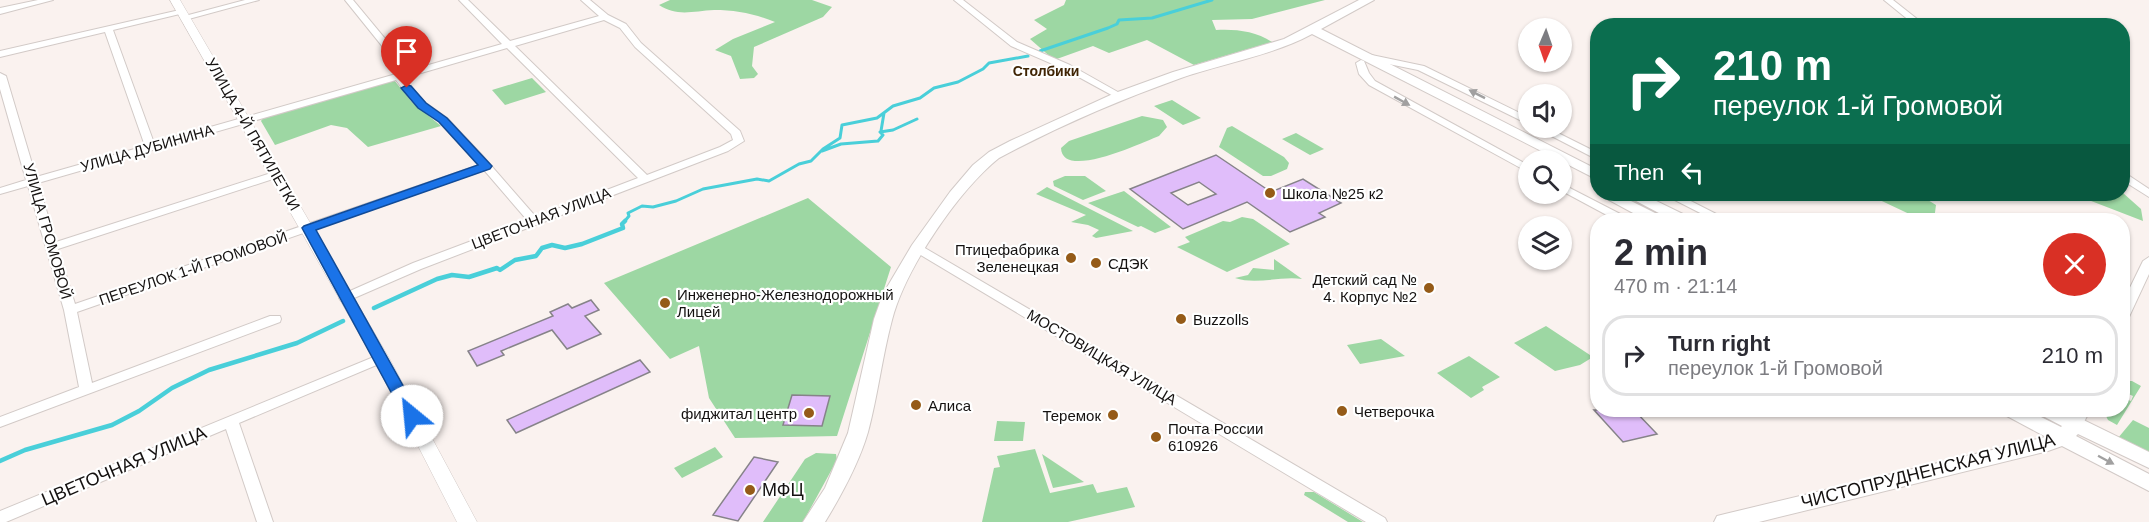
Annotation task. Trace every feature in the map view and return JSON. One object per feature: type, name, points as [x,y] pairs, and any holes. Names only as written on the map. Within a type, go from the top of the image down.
[{"type":"main road","points":[[814,522],[847,464],[858,433],[884,319],[899,279],[955,195],[985,162],[1015,144],[1120,96],[1178,75],[1277,46],[1310,32],[1368,0]]},
{"type":"main road","points":[[1310,32],[1590,172]]},
{"type":"main road","points":[[1364,60],[1526,150]]},
{"type":"main road","points":[[1572,175],[1590,185]]},
{"type":"main road","points":[[1620,201],[1643,213]]},
{"type":"main road","points":[[1644,201],[1669,213]]},
{"type":"main road","points":[[2045,417],[2074,423],[2149,461]]},
{"type":"main road","points":[[2074,423],[2149,483]]},
{"type":"main road","name":"ЧИСТОПРУДНЕНСКАЯ УЛИЦА","points":[[1725,522],[2048,444],[2074,423]]},
{"type":"street","points":[[0,11],[48,0]]},
{"type":"street","points":[[0,54],[108,29],[180,9],[255,0]]},
{"type":"street","points":[[349,0],[403,74],[416,100],[443,120],[534,221]]},
{"type":"street","points":[[463,0],[644,178]]},
{"type":"street","points":[[585,0],[605,17]]},
{"type":"street","points":[[958,0],[1014,44],[1067,67],[1120,96]]},
{"type":"street","points":[[1888,0],[1912,18]]},
{"type":"street","name":"УЛИЦА 4-Й ПЯТИЛЕТКИ","points":[[180,9],[381,358],[468,522]]},
{"type":"street","name":"УЛИЦА ДУБИНИНА","points":[[0,191],[605,17]]},
{"type":"street","name":"ЦВЕТОЧНАЯ УЛИЦА","points":[[345,298],[417,266],[724,149],[739,141],[736,133],[638,45],[623,26],[605,17]]},
{"type":"street","points":[[108,29],[150,146]]},
{"type":"street","points":[[1518,116],[1421,68],[1364,60],[1364,74],[1372,83],[1518,163]]},
{"type":"street","name":"УЛИЦА ГРОМОВОЙ","points":[[1,76],[53,247],[70,310],[86,389]]},
{"type":"street","points":[[1561,138],[1590,153]]},
{"type":"street","name":"ПЕРЕУЛОК 1-Й ГРОМОВОЙ","points":[[70,310],[486,166]]},
{"type":"street","points":[[53,247],[275,175]]},
{"type":"street","points":[[2130,180],[2149,194]]},
{"type":"street","points":[[1572,192],[1611,213]]},
{"type":"street","points":[[1683,201],[1708,213]]},
{"type":"street","name":"МОСТОВИЦКАЯ УЛИЦА","points":[[918,248],[1378,522]]},
{"type":"street","points":[[2130,302],[2149,261]]},
{"type":"street","points":[[0,422],[275,319]]},
{"type":"street","name":"ЦВЕТОЧНАЯ УЛИЦА","points":[[0,518],[381,358]]},
{"type":"street","points":[[231,422],[265,522]]},
{"type":"green space","points":[[670,0],[812,0],[832,7],[823,17],[754,47],[752,66],[758,74],[754,78],[740,79],[731,56],[715,50],[733,39],[775,22],[738,12],[714,10],[679,12],[659,5]]},
{"type":"green space","points":[[1066,0],[1325,0],[1252,19],[1212,20],[1216,30],[1259,35],[1272,42],[1194,65],[1147,40],[1109,53],[1093,46],[1054,60],[1030,39],[1047,29],[1034,20],[1064,5]]},
{"type":"green space","points":[[532,78],[546,92],[505,105],[492,90]]},
{"type":"green space","points":[[394,80],[412,102],[441,126],[368,147],[347,128],[331,125],[275,145],[261,121],[263,118]]},
{"type":"green space","points":[[1172,100],[1201,118],[1183,125],[1154,106]]},
{"type":"green space","points":[[1142,116],[1163,120],[1167,127],[1159,136],[1104,157],[1074,161],[1065,157],[1061,148],[1069,141]]},
{"type":"green space","points":[[1232,126],[1284,157],[1289,163],[1287,169],[1271,176],[1263,176],[1219,147],[1227,128]]},
{"type":"green space","points":[[1296,133],[1324,149],[1310,155],[1282,139]]},
{"type":"green space","points":[[1065,176],[1085,176],[1106,191],[1083,200],[1054,186],[1053,181]]},
{"type":"green space","points":[[1047,187],[1133,231],[1096,238],[1092,236],[1099,230],[1071,222],[1086,215],[1036,194]]},
{"type":"green space","points":[[1124,191],[1171,227],[1155,233],[1088,203]]},
{"type":"green space","points":[[808,198],[891,267],[837,436],[735,438],[709,398],[699,346],[670,359],[604,283]]},
{"type":"green space","points":[[2130,199],[2141,209],[2143,221],[2130,216],[2130,213],[2122,213],[2091,201]]},
{"type":"green space","points":[[1882,201],[1929,201],[1936,205],[1935,213],[1907,213]]},
{"type":"green space","points":[[1242,217],[1253,219],[1290,244],[1227,272],[1177,247],[1190,242],[1185,237],[1223,221],[1230,222]]},
{"type":"green space","points":[[1274,259],[1302,279],[1251,281],[1235,278],[1248,275],[1253,268],[1274,270]]},
{"type":"green space","points":[[1546,326],[1590,355],[1590,359],[1580,365],[1555,371],[1514,343]]},
{"type":"green space","points":[[1381,339],[1405,356],[1360,364],[1347,345]]},
{"type":"green space","points":[[1469,356],[1500,377],[1482,387],[1484,390],[1471,398],[1437,373]]},
{"type":"green space","points":[[2130,381],[2141,386],[2130,404],[2133,396],[2130,395]]},
{"type":"green space","points":[[2106,417],[2122,417],[2117,425]]},
{"type":"green space","points":[[2133,420],[2149,428],[2149,453],[2118,438]]},
{"type":"green space","points":[[997,421],[1025,422],[1023,441],[994,441]]},
{"type":"green space","points":[[715,447],[723,457],[682,478],[674,468]]},
{"type":"green space","points":[[1035,449],[1050,493],[1093,484],[1097,493],[1127,487],[1135,507],[1068,522],[982,522],[994,468],[1000,467],[997,456]]},
{"type":"green space","points":[[816,453],[836,454],[837,460],[803,522],[763,522],[805,459]]},
{"type":"green space","points":[[1042,454],[1084,482],[1053,488]]},
{"type":"green space","points":[[1305,492],[1314,492],[1363,522],[1348,522],[1304,495]]},
{"type":"building","name":"Школа №25 к2","points":[[1216,155],[1271,192],[1303,179],[1341,203],[1319,213],[1325,217],[1290,232],[1247,202],[1183,229],[1130,189]],"holes":[[[1199,182],[1216,194],[1188,205],[1171,193]]]},
{"type":"building","points":[[591,300],[599,310],[585,316],[601,334],[567,349],[552,330],[501,351],[504,355],[477,366],[468,351],[553,316],[550,312],[568,304],[572,308]]},
{"type":"building","points":[[640,360],[650,372],[516,433],[507,420]]},
{"type":"building","name":"фиджитал центр","points":[[792,395],[830,396],[822,426],[783,425]]},
{"type":"building","points":[[1600,417],[1641,417],[1657,434],[1623,442]]},
{"type":"building","points":[[754,457],[778,462],[738,521],[713,515]]},
{"type":"waterway","points":[[1040,51],[1108,28],[1117,24],[1119,20],[1152,18],[1212,0]]},
{"type":"waterway","points":[[624,222],[629,216],[628,213],[642,206],[653,207],[676,201],[703,189],[757,179],[769,181],[799,164],[811,161],[823,149],[840,138],[842,125],[877,118],[893,106],[920,98],[934,88],[958,82],[983,69],[989,63],[1028,56]]},
{"type":"waterway","points":[[881,131],[884,113]]},
{"type":"waterway","points":[[822,151],[841,144],[878,141],[883,135],[880,132],[893,130],[917,119]]},
{"type":"waterway","points":[[374,308],[437,279],[452,275],[469,277],[497,268],[500,270],[515,260],[536,256],[542,248],[552,245],[565,248],[582,244],[623,228],[624,222]]},
{"type":"waterway","points":[[0,461],[25,450],[112,425],[139,411],[172,388],[209,370],[297,343],[343,321]]},
{"type":"place","name":"Школа №25 к2","points":[[1270,193]]},
{"type":"place","name":"Птицефабрика Зеленецкая","points":[[1071,258]]},
{"type":"place","name":"СДЭК","points":[[1096,263]]},
{"type":"place","name":"Детский сад № 4. Корпус №2","points":[[1429,288]]},
{"type":"place","name":"Инженерно-Железнодорожный Лицей","points":[[665,303]]},
{"type":"place","name":"Buzzolls","points":[[1181,319]]},
{"type":"place","name":"Алиса","points":[[916,405]]},
{"type":"place","name":"Четверочка","points":[[1342,411]]},
{"type":"place","name":"фиджитал центр","points":[[809,413]]},
{"type":"place","name":"Теремок","points":[[1113,415]]},
{"type":"place","name":"Почта России 610926","points":[[1156,437]]},
{"type":"place","name":"МФЦ","points":[[750,490]]},
{"type":"district","name":"Столбики","points":[[1046,71]]},
{"type":"route","points":[[407,88],[422,106],[443,120],[486,166],[308,228],[412,416]]}]
